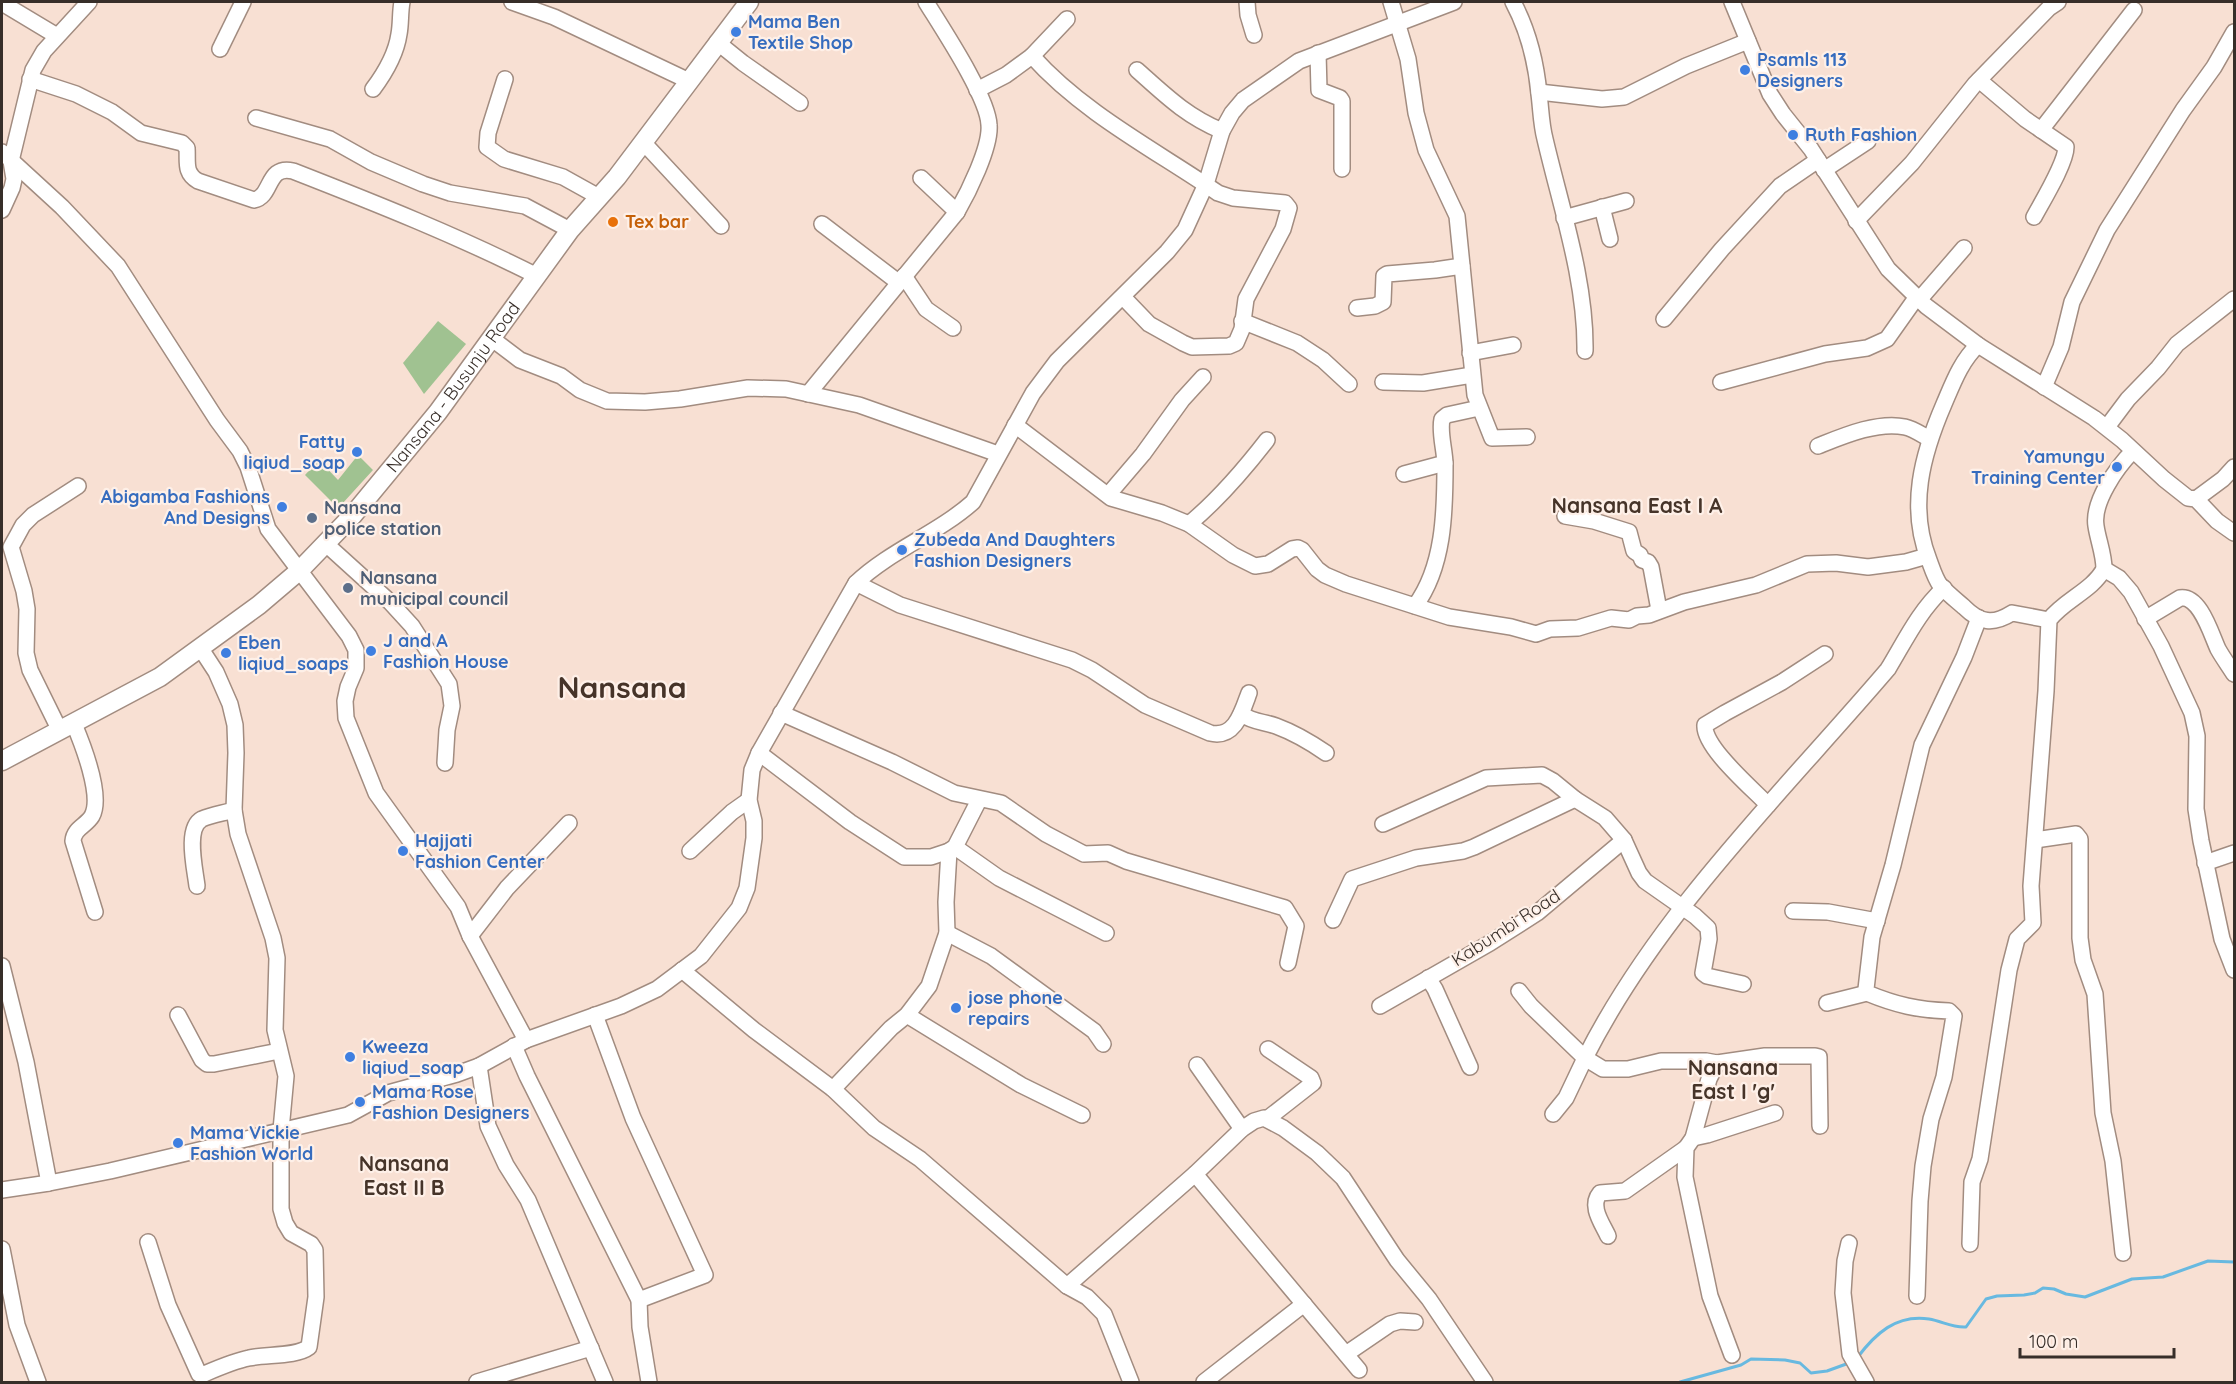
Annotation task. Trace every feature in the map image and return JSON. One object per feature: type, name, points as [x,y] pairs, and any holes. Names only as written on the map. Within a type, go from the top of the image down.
[{"type":"main road","name":"Nansana - Busunju Road","points":[[2,761],[160,677],[259,605],[326,544],[353,515],[438,412],[570,230],[643,142],[749,2]]},
{"type":"street","points":[[2,210],[14,179],[6,156],[30,79],[39,60],[57,36],[88,2]]},
{"type":"street","points":[[220,49],[243,2]]},
{"type":"street","points":[[373,89],[386,72],[392,57],[399,35],[402,2]]},
{"type":"street","points":[[512,2],[539,6],[689,81]]},
{"type":"street","points":[[808,394],[957,212],[970,190],[988,138],[989,125],[977,90],[926,2]]},
{"type":"street","points":[[1247,2],[1248,15],[1254,34]]},
{"type":"street","points":[[1391,2],[1408,59],[1423,141],[1457,216],[1472,375],[1479,408],[1492,438],[1527,437]]},
{"type":"street","points":[[2,1190],[110,1171],[348,1116],[388,1092],[479,1066],[520,1043],[621,1006],[657,989],[701,956],[739,908],[747,888],[754,838],[754,821],[749,800],[752,770],[759,753],[856,583],[876,566],[958,515],[973,502],[1015,425],[1036,380],[1123,297],[1185,230],[1206,184],[1222,131],[1232,113],[1243,100],[1284,70],[1318,53],[1454,2]]},
{"type":"street","points":[[1513,2],[1526,31],[1539,92],[1542,125],[1583,313],[1585,351]]},
{"type":"street","points":[[1732,2],[1770,94],[1821,165],[1888,269],[1918,299],[1978,345],[2107,427],[2155,472],[2188,498],[2196,499],[2217,521],[2235,533]]},
{"type":"street","points":[[1856,221],[1912,163],[1979,80],[2049,8],[2058,2]]},
{"type":"street","points":[[2,3],[57,36]]},
{"type":"street","points":[[2041,130],[2134,10]]},
{"type":"street","points":[[977,90],[1006,75],[1032,56],[1067,19]]},
{"type":"street","points":[[2044,387],[2061,346],[2072,302],[2107,230],[2235,32]]},
{"type":"street","points":[[1539,92],[1595,99],[1624,97],[1686,66],[1748,40]]},
{"type":"street","points":[[717,42],[800,103]]},
{"type":"street","points":[[1318,53],[1319,90],[1341,98],[1342,101],[1342,169]]},
{"type":"street","points":[[1032,56],[1052,76],[1108,120],[1218,193],[1233,198],[1285,203],[1289,208],[1283,230],[1246,299],[1240,338],[1236,343],[1229,346],[1192,347],[1170,338],[1149,324],[1123,297]]},
{"type":"street","points":[[1137,70],[1180,109],[1201,123],[1222,131]]},
{"type":"street","points":[[30,79],[76,94],[112,112],[141,133],[182,143],[187,148],[187,171],[192,178],[198,181],[254,200],[261,198],[277,172],[285,169],[454,237],[537,276]]},
{"type":"street","points":[[505,79],[488,133],[487,147],[504,159],[563,177],[599,197]]},
{"type":"street","points":[[1979,80],[2025,119],[2064,145],[2066,151],[2034,217]]},
{"type":"street","points":[[256,118],[330,139],[370,162],[450,193],[525,206],[570,230]]},
{"type":"street","points":[[1664,319],[1722,249],[1780,186],[1868,141]]},
{"type":"street","points":[[643,142],[721,226]]},
{"type":"street","points":[[6,156],[62,207],[118,266],[217,420],[240,451],[248,467],[268,529],[349,636],[356,650],[356,669],[345,701],[346,718],[376,793],[458,907],[520,1043],[527,1076],[639,1300],[640,1327],[649,1383]]},
{"type":"street","points":[[921,178],[957,212]]},
{"type":"street","points":[[1564,218],[1626,201]]},
{"type":"street","points":[[1602,207],[1610,239]]},
{"type":"street","points":[[822,224],[901,279],[926,309],[953,328]]},
{"type":"street","points":[[1721,382],[1826,354],[1867,348],[1887,339],[1918,299],[1964,248]]},
{"type":"street","points":[[1357,308],[1383,302],[1384,276],[1387,274],[1462,266]]},
{"type":"street","points":[[2107,427],[2128,399],[2177,344],[2235,298]]},
{"type":"street","points":[[1242,321],[1297,343],[1323,360],[1349,384]]},
{"type":"street","points":[[491,338],[519,360],[561,376],[580,390],[607,401],[645,402],[748,388],[786,389],[859,405],[998,454]]},
{"type":"street","points":[[1470,353],[1513,345]]},
{"type":"street","points":[[1978,345],[1966,359],[1955,378],[1923,460],[1917,506],[1920,531],[1935,574],[1944,588],[1969,612],[1979,618],[1998,622],[2012,613],[2049,620]]},
{"type":"street","points":[[1383,382],[1423,383],[1472,375]]},
{"type":"street","points":[[1108,495],[1143,454],[1182,400],[1203,377]]},
{"type":"street","points":[[1415,606],[1429,584],[1441,542],[1445,463],[1442,419],[1447,415],[1479,408]]},
{"type":"street","points":[[1015,425],[1108,495],[1189,524],[1233,555],[1255,566],[1268,564],[1292,549],[1298,548],[1325,575],[1449,617],[1511,627],[1536,634],[1550,629],[1578,628],[1611,618],[1629,620],[1637,616],[1649,615],[1721,592],[1756,585],[1807,564],[1868,567],[1906,562],[1927,556]]},
{"type":"street","points":[[1818,446],[1863,431],[1892,426],[1910,428],[1930,439]]},
{"type":"street","points":[[1189,524],[1212,505],[1236,480],[1267,440]]},
{"type":"street","points":[[2133,451],[2112,475],[2096,513],[2096,527],[2104,569],[2126,585],[2162,646],[2194,721],[2198,745],[2196,809],[2222,939],[2235,970]]},
{"type":"street","points":[[1404,474],[1445,463]]},
{"type":"street","points":[[2196,499],[2235,467]]},
{"type":"street","points":[[78,486],[33,515],[6,543],[25,595],[26,653],[30,670],[86,753],[91,773],[94,807],[92,815],[73,834],[73,841],[95,912]]},
{"type":"street","points":[[1565,516],[1593,521],[1629,532],[1634,551],[1651,567],[1659,610]]},
{"type":"street","points":[[326,544],[390,602],[412,626],[449,684],[452,706],[447,730],[445,763]]},
{"type":"street","points":[[1970,1244],[1972,1182],[1982,1148],[2009,970],[2017,939],[2033,923],[2031,886],[2049,620],[2060,607],[2098,578],[2104,569]]},
{"type":"street","points":[[856,583],[900,605],[1072,660],[1092,670],[1145,705],[1210,733],[1219,735],[1227,732],[1241,714],[1249,693]]},
{"type":"street","points":[[1553,1114],[1566,1098],[1617,999],[1652,947],[1768,805],[1887,669],[1902,648],[1914,624],[1932,599],[1944,588]]},
{"type":"street","points":[[2145,619],[2180,598],[2185,597],[2191,600],[2202,614],[2219,650],[2235,674]]},
{"type":"street","points":[[1867,993],[1872,937],[1893,865],[1922,745],[1964,657],[1979,618]]},
{"type":"street","points":[[148,1242],[168,1305],[199,1374],[247,1358],[295,1352],[309,1347],[316,1297],[315,1250],[311,1244],[291,1233],[281,1209],[281,1130],[286,1076],[274,1030],[277,958],[273,938],[238,834],[234,810],[235,725],[230,704],[221,683],[201,649]]},
{"type":"street","points":[[1768,805],[1729,767],[1707,735],[1705,725],[1782,682],[1825,654]]},
{"type":"street","points":[[781,713],[892,762],[954,793],[1001,803],[1046,834],[1084,854],[1108,854],[1285,908],[1296,926],[1288,963]]},
{"type":"street","points":[[1241,714],[1254,722],[1289,731],[1326,753]]},
{"type":"street","points":[[759,753],[850,822],[904,857],[931,857],[952,849]]},
{"type":"street","points":[[1383,824],[1486,778],[1542,775],[1605,818],[1624,840],[1645,881],[1708,928],[1709,939],[1703,973],[1707,976],[1743,984]]},
{"type":"street","points":[[1333,920],[1352,879],[1416,858],[1474,847],[1575,799]]},
{"type":"street","points":[[690,851],[732,812],[749,800]]},
{"type":"street","points":[[833,1089],[891,1028],[908,1015],[929,986],[947,933],[946,902],[952,849],[979,800]]},
{"type":"street","points":[[197,886],[192,836],[195,824],[203,819],[234,810]]},
{"type":"street","points":[[470,936],[507,888],[569,823]]},
{"type":"street","points":[[2035,840],[2076,834],[2080,839],[2080,938],[2083,960],[2095,994],[2103,1113],[2114,1161],[2123,1253]]},
{"type":"street","name":"Kabumbi Road","points":[[1380,1006],[1490,943],[1537,913],[1624,840]]},
{"type":"street","points":[[952,849],[999,878],[1106,933]]},
{"type":"street","points":[[2205,863],[2235,853]]},
{"type":"street","points":[[1793,911],[1828,912],[1877,921]]},
{"type":"street","points":[[947,933],[1016,972],[1094,1031],[1103,1044]]},
{"type":"street","points":[[2,966],[26,1062],[49,1183]]},
{"type":"street","points":[[682,970],[754,1030],[833,1089],[874,1128],[920,1159],[1067,1286],[1087,1298],[1104,1314],[1131,1383]]},
{"type":"street","points":[[1428,978],[1470,1067]]},
{"type":"street","points":[[1519,992],[1585,1058],[1603,1070],[1628,1070],[1661,1061],[1717,1063],[1765,1056],[1819,1057],[1821,1126]]},
{"type":"street","points":[[1827,1002],[1867,993],[1905,1007],[1949,1011],[1954,1016],[1944,1077],[1931,1119],[1923,1166],[1917,1296]]},
{"type":"street","points":[[178,1015],[202,1060],[207,1064],[279,1051]]},
{"type":"street","points":[[595,1015],[633,1118],[705,1275],[639,1300]]},
{"type":"street","points":[[908,1015],[1021,1085],[1082,1114]]},
{"type":"street","points":[[1267,1119],[1313,1083],[1311,1078],[1268,1049]]},
{"type":"street","points":[[1717,1063],[1709,1079],[1689,1143],[1685,1177],[1710,1296],[1732,1355]]},
{"type":"street","points":[[1197,1065],[1242,1129]]},
{"type":"street","points":[[479,1066],[488,1126],[506,1165],[528,1200],[605,1383]]},
{"type":"street","points":[[1608,1236],[1595,1206],[1596,1198],[1600,1193],[1625,1191],[1689,1143],[1775,1113]]},
{"type":"street","points":[[1067,1286],[1195,1174],[1242,1129],[1260,1118],[1267,1119],[1317,1153],[1343,1178],[1396,1260],[1426,1294],[1485,1383]]},
{"type":"street","points":[[1195,1174],[1359,1370]]},
{"type":"street","points":[[1849,1243],[1845,1261],[1843,1293],[1853,1359],[1866,1383]]},
{"type":"street","points":[[2,1249],[17,1325],[38,1383]]},
{"type":"street","points":[[1204,1383],[1304,1305]]},
{"type":"street","points":[[1346,1354],[1390,1324],[1400,1321],[1415,1322]]},
{"type":"street","points":[[477,1383],[591,1348]]},
{"type":"green space","points":[[438,321],[466,344],[424,394],[403,363]]},
{"type":"green space","points":[[358,455],[373,470],[342,504],[334,504],[305,475],[319,460],[338,480]]},
{"type":"waterway","points":[[1857,1358],[1871,1341],[1896,1323],[1917,1318],[1966,1327],[1986,1299],[1997,1296],[2024,1295],[2035,1293],[2043,1288],[2085,1297],[2132,1279],[2163,1277],[2208,1261],[2234,1262]]},
{"type":"waterway","points":[[1680,1382],[1741,1365],[1751,1359],[1800,1363],[1811,1373],[1827,1371],[1849,1363]]},
{"type":"place","name":"Mama Ben Textile Shop","points":[[736,32]]},
{"type":"place","name":"Psamls 113 Designers","points":[[1745,70]]},
{"type":"place","name":"Ruth Fashion","points":[[1793,135]]},
{"type":"place","name":"Tex bar","points":[[613,222]]},
{"type":"place","name":"Fatty liqiud_soap","points":[[357,452]]},
{"type":"place","name":"Yamungu Training Center","points":[[2117,467]]},
{"type":"place","name":"Abigamba Fashions And Designs","points":[[282,507]]},
{"type":"place","name":"Nansana police station","points":[[312,518]]},
{"type":"place","name":"Zubeda And Daughters Fashion Designers","points":[[902,550]]},
{"type":"place","name":"Nansana municipal council","points":[[348,588]]},
{"type":"place","name":"J and A Fashion House","points":[[371,651]]},
{"type":"place","name":"Eben liqiud_soaps","points":[[226,653]]},
{"type":"place","name":"Hajjati Fashion Center","points":[[403,851]]},
{"type":"place","name":"jose phone repairs","points":[[956,1008]]},
{"type":"place","name":"Kweeza liqiud_soap","points":[[350,1057]]},
{"type":"place","name":"Mama Rose Fashion Designers","points":[[360,1102]]},
{"type":"place","name":"Mama Vickie Fashion World","points":[[178,1143]]},
{"type":"district","name":"Nansana East I A","points":[[1637,506]]},
{"type":"district","name":"Nansana","points":[[622,688]]},
{"type":"district","name":"Nansana East I 'g'","points":[[1733,1080]]},
{"type":"district","name":"Nansana East II B","points":[[404,1176]]}]
